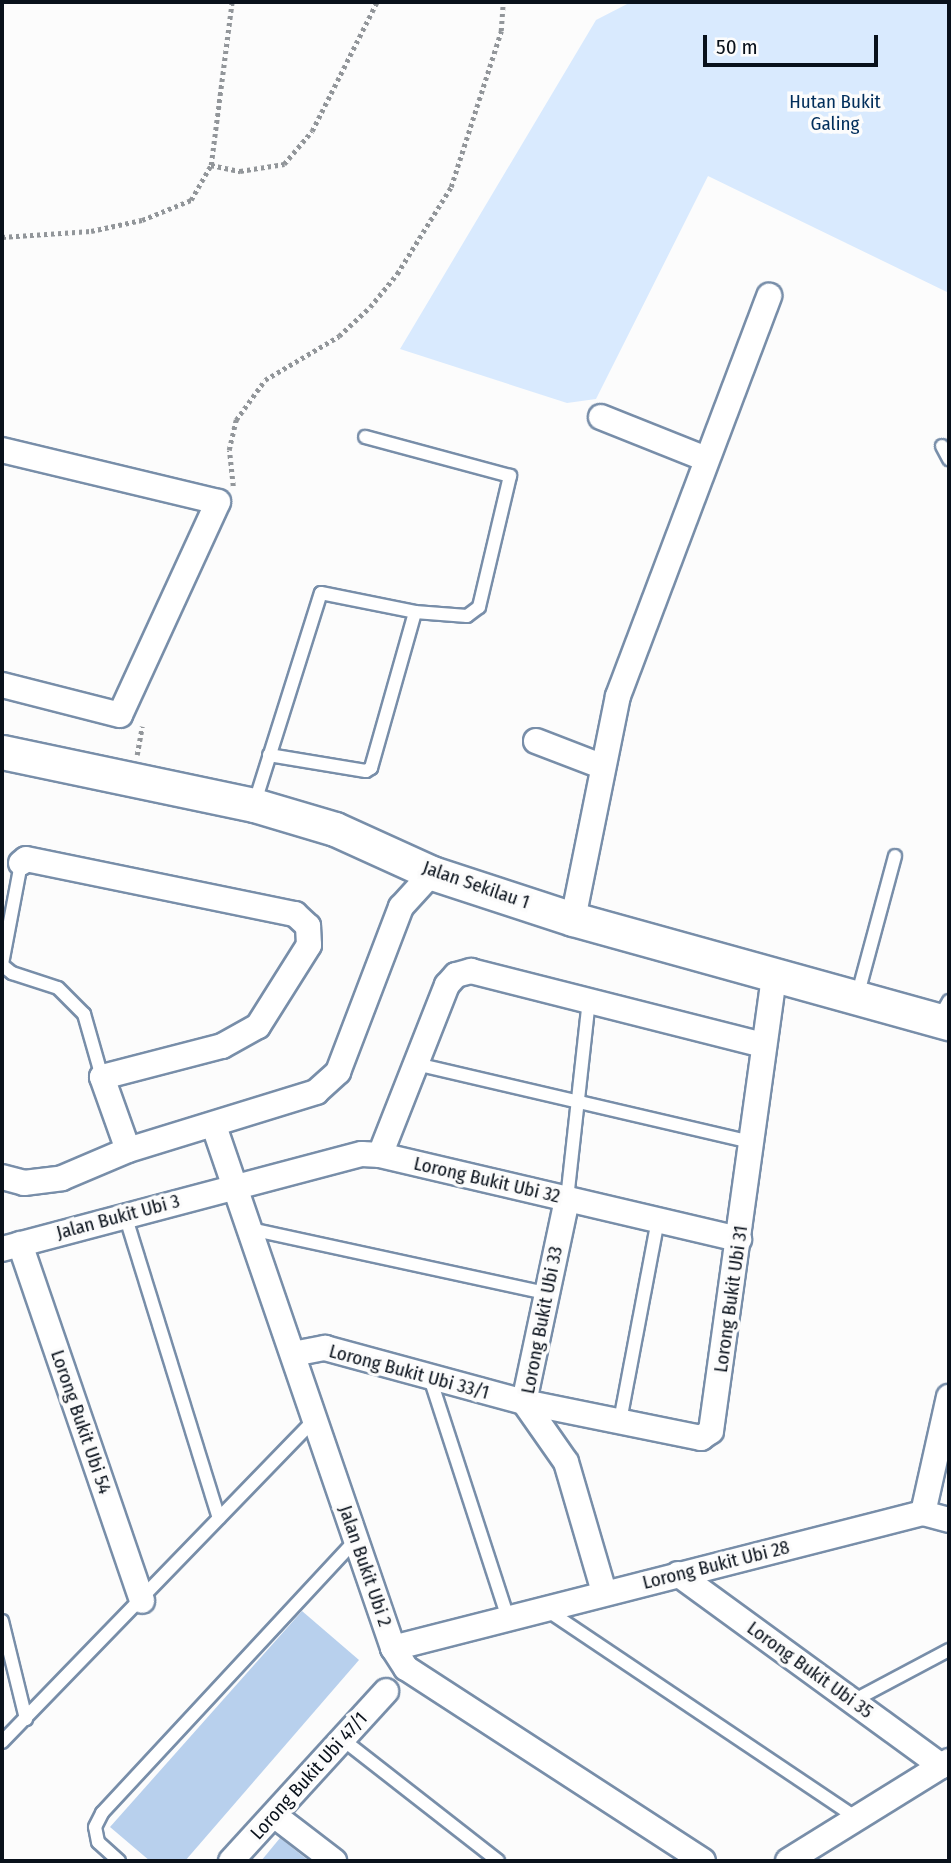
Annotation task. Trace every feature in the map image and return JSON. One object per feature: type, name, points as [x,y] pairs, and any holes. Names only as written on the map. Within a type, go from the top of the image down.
[{"type":"street","points":[[573,919],[601,766],[618,696],[769,296]]},
{"type":"street","points":[[601,417],[706,459]]},
{"type":"street","points":[[2,450],[218,502],[120,715],[2,685]]},
{"type":"street","points":[[536,741],[601,766]]},
{"type":"street","name":"Jalan Sekilau 1","points":[[2,752],[254,805],[335,829],[432,873],[573,919],[857,998],[946,1015]]},
{"type":"street","points":[[21,863],[26,859],[295,914],[308,926],[309,945],[258,1026],[222,1046],[102,1077],[128,1150]]},
{"type":"street","points":[[2,1177],[24,1183],[62,1178],[128,1150],[214,1126],[316,1092],[338,1072],[401,907],[432,873]]},
{"type":"street","points":[[380,1155],[447,985],[456,975],[471,971],[764,1045]]},
{"type":"street","name":"Lorong Bukit Ubi 31","points":[[524,1402],[701,1438],[711,1431],[774,975]]},
{"type":"street","name":"Jalan Bukit Ubi 2","points":[[214,1126],[393,1648],[406,1668],[703,1861]]},
{"type":"street","name":"Lorong Bukit Ubi 32","points":[[234,1185],[362,1154],[380,1155],[739,1239]]},
{"type":"street","name":"Jalan Bukit Ubi 3","points":[[11,1246],[234,1185]]},
{"type":"street","name":"Lorong Bukit Ubi 33","points":[[567,1199],[524,1402],[566,1462],[604,1592]]},
{"type":"street","name":"Lorong Bukit Ubi 54","points":[[11,1246],[142,1601]]},
{"type":"street","name":"Lorong Bukit Ubi 33/1","points":[[293,1354],[325,1348],[524,1402]]},
{"type":"street","points":[[949,1397],[947,1429],[923,1513],[949,1520]]},
{"type":"street","name":"Lorong Bukit Ubi 28","points":[[393,1648],[604,1592],[923,1513]]},
{"type":"street","name":"Lorong Bukit Ubi 35","points":[[678,1574],[945,1764]]},
{"type":"street","name":"Lorong Bukit Ubi 47/1","points":[[232,1861],[386,1691]]},
{"type":"street","points":[[788,1861],[945,1764]]},
{"type":"street","points":[[274,1815],[334,1861]]},
{"type":"lane","points":[[254,805],[321,593],[415,612],[467,616],[479,607],[510,476],[365,437]]},
{"type":"lane","points":[[942,446],[949,459]]},
{"type":"lane","points":[[269,755],[366,771],[371,768],[415,612]]},
{"type":"lane","points":[[857,998],[895,856]]},
{"type":"lane","points":[[21,863],[2,965],[12,973],[58,988],[69,997],[84,1014],[102,1077]]},
{"type":"lane","points":[[567,1199],[589,1001]]},
{"type":"lane","points":[[416,1064],[752,1142]]},
{"type":"lane","points":[[125,1215],[219,1518]]},
{"type":"lane","points":[[620,1421],[658,1220]]},
{"type":"lane","points":[[249,1229],[547,1293]]},
{"type":"lane","points":[[430,1378],[508,1618]]},
{"type":"lane","points":[[2,1742],[142,1601],[315,1419]]},
{"type":"lane","points":[[119,1861],[98,1842],[95,1827],[102,1813],[356,1539]]},
{"type":"lane","points":[[544,1608],[857,1818]]},
{"type":"lane","points":[[2,1621],[26,1719]]},
{"type":"lane","points":[[853,1701],[949,1650]]},
{"type":"lane","points":[[342,1739],[498,1861]]},
{"type":"path","points":[[2,237],[91,231],[142,220],[191,200],[211,165],[232,2]]},
{"type":"path","points":[[211,165],[240,171],[284,164],[312,131],[377,2]]},
{"type":"path","points":[[233,491],[229,450],[236,420],[265,380],[339,335],[370,307],[397,274],[451,187],[501,32],[503,2]]},
{"type":"path","points":[[133,780],[144,711]]},
{"type":"green space","name":"Hutan Bukit Galing","points":[[631,2],[949,2],[949,293],[708,176],[596,399],[567,403],[400,349],[596,20]]},
{"type":"building","points":[[302,1611],[359,1660],[185,1861],[150,1861],[110,1827]]},
{"type":"building","points":[[280,1838],[304,1857],[309,1861],[261,1861]]}]
